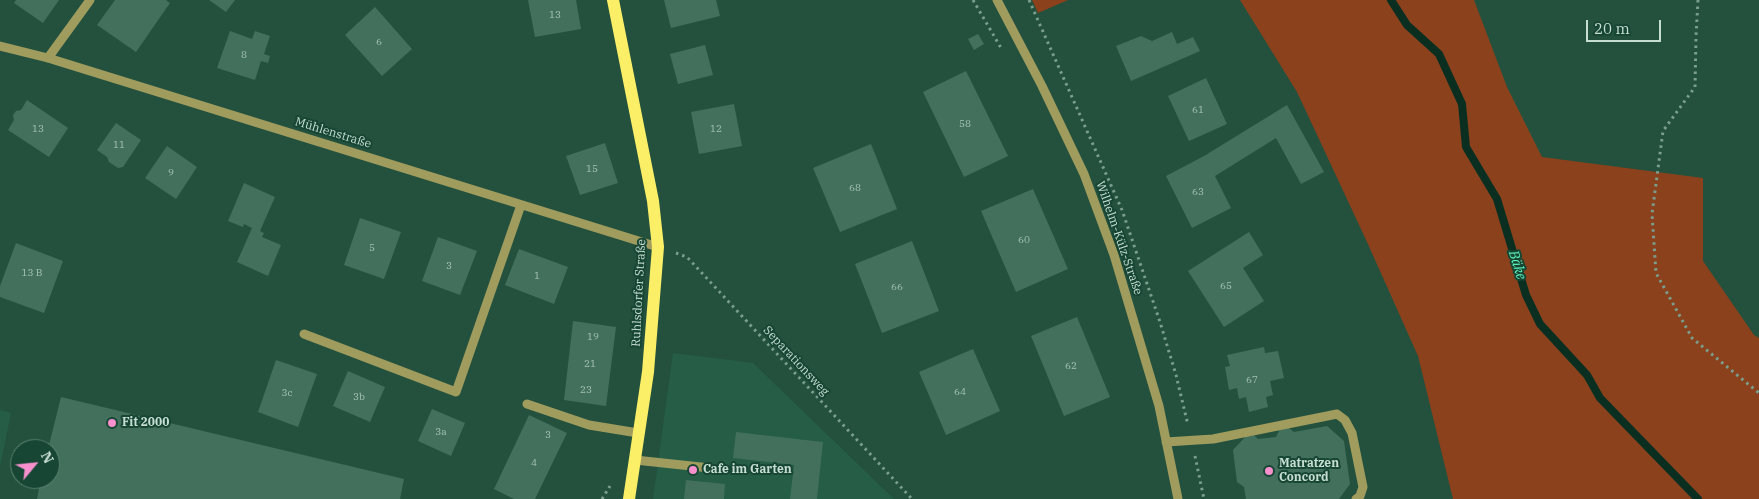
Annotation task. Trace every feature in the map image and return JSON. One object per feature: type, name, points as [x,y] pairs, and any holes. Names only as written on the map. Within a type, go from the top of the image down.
[{"type":"main road","name":"Ruhlsdorfer Straße","points":[[613,0],[653,201],[658,248],[648,372],[629,499]]},
{"type":"street","points":[[48,58],[90,0]]},
{"type":"street","name":"Wilhelm-Külz-Straße","points":[[997,0],[1042,86],[1084,174],[1114,255],[1159,406],[1178,499]]},
{"type":"street","name":"Mühlenstraße","points":[[0,46],[48,58],[658,248]]},
{"type":"street","points":[[304,334],[456,392],[521,205]]},
{"type":"street","points":[[527,404],[589,426],[638,433]]},
{"type":"street","points":[[1166,442],[1213,439],[1337,414],[1345,420],[1352,433],[1363,487],[1360,496],[1356,499]]},
{"type":"street","points":[[635,460],[710,468]]},
{"type":"path","points":[[973,0],[1001,49]]},
{"type":"path","points":[[1029,0],[1047,38]]},
{"type":"path","points":[[1698,0],[1695,87],[1662,131],[1652,214],[1656,273],[1692,338],[1759,393]]},
{"type":"path","name":"Separationsweg","points":[[658,248],[687,257],[912,499]]},
{"type":"shaded area","points":[[1032,0],[1068,0],[1038,13]]},
{"type":"shaded area","points":[[1240,0],[1474,0],[1507,87],[1542,157],[1703,178],[1703,261],[1754,335],[1759,338],[1759,499],[1453,499],[1418,356],[1297,92]]},
{"type":"shaded area","points":[[673,353],[753,363],[894,499],[653,499]]},
{"type":"shaded area","points":[[0,410],[11,413],[0,467]]},
{"type":"building","points":[[16,0],[59,0],[43,23],[14,3]]},
{"type":"building","points":[[115,0],[166,0],[170,3],[136,52],[97,25]]},
{"type":"building","points":[[209,0],[235,0],[226,12]]},
{"type":"building","points":[[528,0],[576,0],[581,29],[535,37]]},
{"type":"building","points":[[664,0],[716,0],[720,16],[671,28]]},
{"type":"building","points":[[375,7],[412,49],[382,76],[345,35]]},
{"type":"building","points":[[230,31],[252,39],[255,31],[270,36],[264,54],[270,56],[268,63],[261,61],[255,80],[217,68]]},
{"type":"building","points":[[1172,32],[1177,44],[1193,37],[1200,51],[1131,81],[1116,46],[1141,36],[1152,41]]},
{"type":"building","points":[[978,34],[984,44],[974,50],[968,39]]},
{"type":"building","points":[[705,45],[713,75],[678,84],[670,54]]},
{"type":"building","points":[[966,71],[1008,156],[964,177],[923,92]]},
{"type":"building","points":[[1206,78],[1227,124],[1189,141],[1168,96]]},
{"type":"building","points":[[27,100],[68,128],[49,157],[8,130],[14,120],[13,115],[16,111],[21,110]]},
{"type":"building","points":[[734,104],[742,146],[699,154],[691,112]]},
{"type":"building","points":[[1287,105],[1324,172],[1301,184],[1276,138],[1215,176],[1231,208],[1192,228],[1166,176],[1204,156]]},
{"type":"building","points":[[116,123],[141,140],[123,167],[118,168],[97,150]]},
{"type":"building","points":[[605,143],[618,183],[580,195],[566,156]]},
{"type":"building","points":[[871,144],[897,209],[840,232],[813,168]]},
{"type":"building","points":[[167,146],[197,167],[176,199],[145,178]]},
{"type":"building","points":[[244,183],[275,197],[260,231],[264,233],[262,237],[281,245],[268,276],[237,262],[252,228],[244,224],[243,227],[228,221]]},
{"type":"building","points":[[1033,189],[1068,269],[1016,292],[981,211]]},
{"type":"building","points":[[360,218],[401,232],[384,279],[344,265]]},
{"type":"building","points":[[1249,232],[1263,255],[1243,268],[1264,301],[1224,327],[1188,271]]},
{"type":"building","points":[[438,237],[477,251],[460,295],[422,281]]},
{"type":"building","points":[[912,241],[939,311],[882,333],[855,264]]},
{"type":"building","points":[[16,243],[63,261],[44,313],[0,297],[0,286]]},
{"type":"building","points":[[519,249],[568,267],[554,304],[505,285]]},
{"type":"building","points":[[1077,317],[1110,397],[1064,416],[1031,336]]},
{"type":"building","points":[[573,321],[616,327],[606,406],[564,400]]},
{"type":"building","points":[[1264,347],[1265,353],[1278,351],[1284,378],[1270,381],[1273,395],[1266,397],[1268,407],[1249,412],[1246,397],[1239,399],[1237,388],[1229,390],[1225,367],[1230,366],[1227,355]]},
{"type":"building","points":[[973,349],[1000,411],[946,435],[919,372]]},
{"type":"building","points":[[276,360],[317,374],[298,427],[258,412]]},
{"type":"building","points":[[348,371],[385,387],[370,422],[333,406]]},
{"type":"building","name":"Fit 2000","points":[[61,397],[404,479],[400,499],[37,499],[39,489],[60,489],[60,439],[50,439]]},
{"type":"building","points":[[432,409],[465,423],[451,456],[418,441]]},
{"type":"building","points":[[529,415],[567,433],[535,499],[514,499],[494,489]]},
{"type":"building","points":[[1327,426],[1344,441],[1350,484],[1339,499],[1246,499],[1244,487],[1237,482],[1233,450],[1246,436],[1253,434],[1258,439],[1276,437],[1280,429],[1289,428],[1294,432]]},
{"type":"building","points":[[736,432],[823,442],[817,499],[790,499],[794,465],[733,458]]},
{"type":"building","points":[[686,480],[725,484],[724,499],[684,499]]},
{"type":"waterway","name":"Bäke","points":[[1391,0],[1407,25],[1439,54],[1462,104],[1466,147],[1497,199],[1526,295],[1540,324],[1587,375],[1600,398],[1698,499]]},
{"type":"place","name":"Fit 2000","points":[[112,423]]},
{"type":"place","name":"Cafe im Garten","points":[[693,470]]},
{"type":"place","name":"Matratzen Concord","points":[[1269,471]]}]
